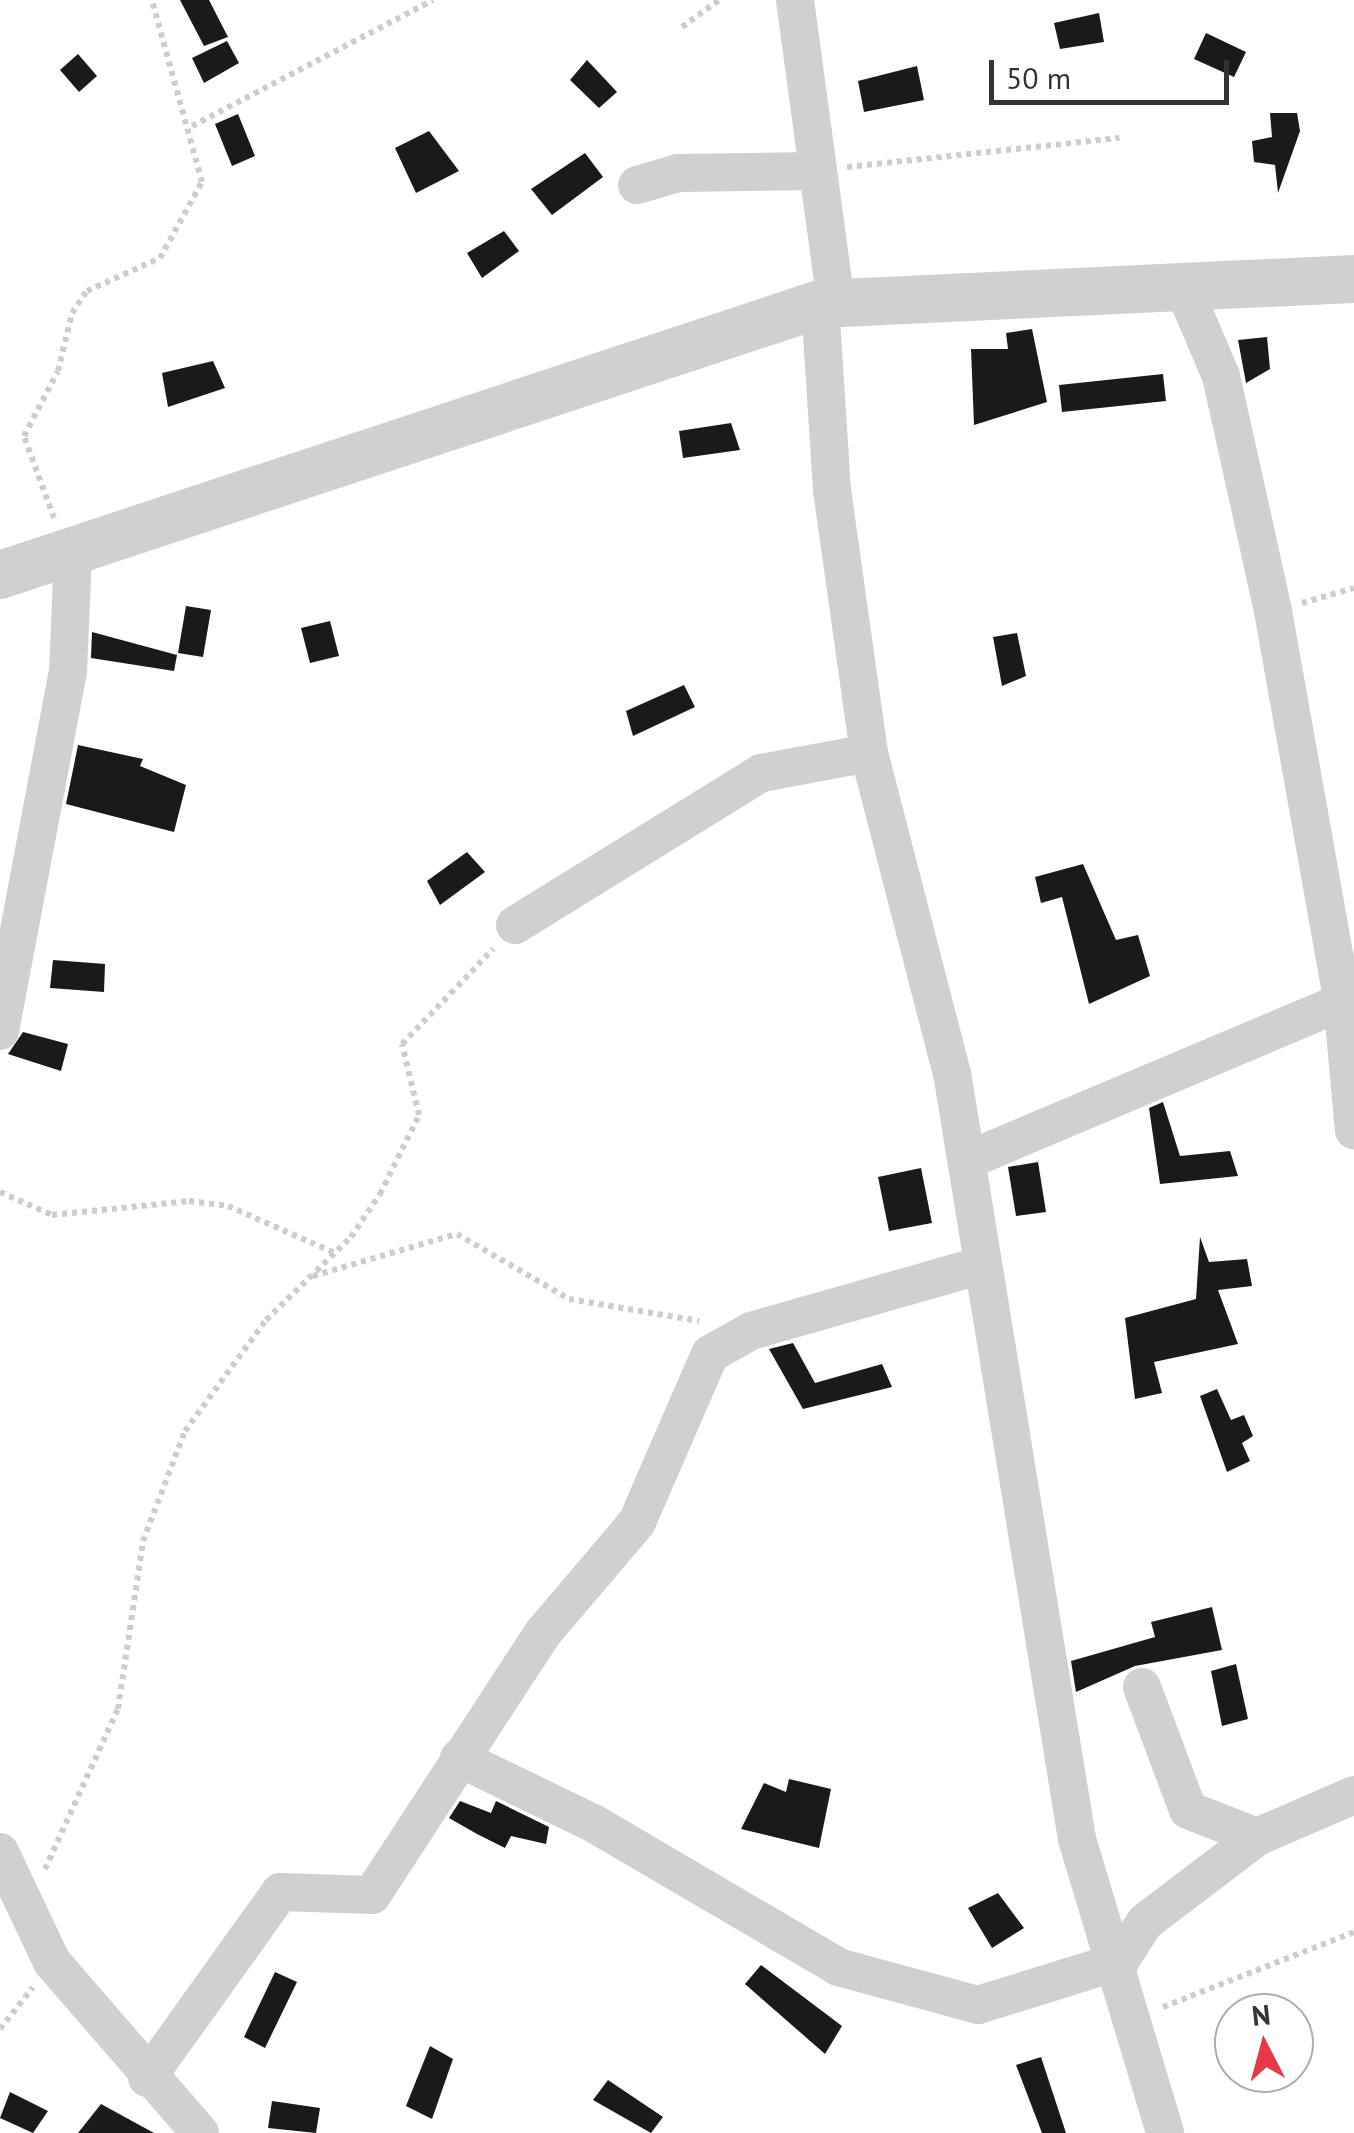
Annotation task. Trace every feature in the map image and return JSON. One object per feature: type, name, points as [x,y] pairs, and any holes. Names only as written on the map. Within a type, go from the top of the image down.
[{"type":"street","points":[[795,0],[828,304],[832,490],[869,753],[968,1160],[979,1266],[1076,1839],[1120,1962],[1166,2133]]},
{"type":"street","points":[[637,185],[678,173],[811,171]]},
{"type":"street","points":[[0,575],[72,555],[828,304],[1354,279]]},
{"type":"street","points":[[1184,289],[1221,376],[1273,611],[1348,998],[1354,1130]]},
{"type":"street","points":[[0,1031],[68,672],[72,555]]},
{"type":"street","points":[[515,925],[761,773],[869,753]]},
{"type":"street","points":[[968,1160],[1348,998]]},
{"type":"street","points":[[147,2078],[270,1903],[288,1888],[372,1894],[542,1632],[637,1522],[710,1354],[751,1331],[979,1266]]},
{"type":"street","points":[[1142,1687],[1188,1810],[1257,1837]]},
{"type":"street","points":[[458,1758],[593,1823],[838,1966],[931,1998],[1008,2002],[1120,1962],[1145,1922],[1257,1837],[1354,1795]]},
{"type":"street","points":[[0,1852],[52,1962],[147,2078],[200,2133]]},
{"type":"path","points":[[72,555],[27,463],[24,436],[58,370],[77,303],[160,258],[184,226],[202,182],[192,126],[152,0]]},
{"type":"path","points":[[192,126],[433,0]]},
{"type":"path","points":[[682,27],[719,0]]},
{"type":"path","points":[[811,171],[1119,138]]},
{"type":"path","points":[[1273,611],[1354,588]]},
{"type":"path","points":[[26,1905],[118,1709],[144,1541],[185,1431],[255,1334],[335,1253],[417,1129],[402,1044],[515,925]]},
{"type":"path","points":[[0,1192],[52,1215],[228,1206],[335,1253]]},
{"type":"path","points":[[312,1277],[457,1234],[569,1299],[707,1321]]},
{"type":"path","points":[[1163,2007],[1354,1932]]},
{"type":"path","points":[[0,2029],[52,1962]]},
{"type":"building","points":[[180,0],[209,0],[228,37],[204,46]]},
{"type":"building","points":[[1099,13],[1104,42],[1060,49],[1054,23]]},
{"type":"building","points":[[1206,33],[1246,52],[1234,77],[1194,59]]},
{"type":"building","points":[[227,41],[239,63],[204,83],[192,58]]},
{"type":"building","points":[[78,54],[97,76],[79,92],[60,70]]},
{"type":"building","points":[[587,60],[617,92],[599,108],[570,80]]},
{"type":"building","points":[[917,66],[924,100],[864,112],[858,81]]},
{"type":"building","points":[[1270,113],[1297,113],[1300,131],[1278,193],[1275,165],[1254,162],[1252,141],[1272,137]]},
{"type":"building","points":[[238,114],[255,156],[232,166],[215,124]]},
{"type":"building","points":[[429,131],[459,171],[416,193],[395,148]]},
{"type":"building","points":[[585,153],[603,177],[552,215],[531,189]]},
{"type":"building","points":[[504,231],[519,251],[482,278],[467,253]]},
{"type":"building","points":[[1032,329],[1047,402],[974,425],[971,349],[1008,349],[1006,333]]},
{"type":"building","points":[[1267,337],[1270,369],[1246,383],[1238,340]]},
{"type":"building","points":[[213,361],[225,388],[168,407],[162,373]]},
{"type":"building","points":[[1163,374],[1166,401],[1062,412],[1059,385]]},
{"type":"building","points":[[731,423],[740,450],[683,458],[679,431]]},
{"type":"building","points":[[186,606],[211,610],[203,657],[178,653]]},
{"type":"building","points":[[330,621],[339,656],[310,663],[301,628]]},
{"type":"building","points":[[92,632],[177,655],[174,671],[91,658]]},
{"type":"building","points":[[1017,633],[1026,676],[1002,686],[993,637]]},
{"type":"building","points":[[684,685],[695,707],[633,736],[626,711]]},
{"type":"building","points":[[78,745],[143,759],[140,766],[186,785],[174,832],[66,804]]},
{"type":"building","points":[[467,852],[485,872],[440,905],[427,881]]},
{"type":"building","points":[[1083,864],[1116,940],[1138,935],[1150,976],[1089,1004],[1062,897],[1041,903],[1035,877]]},
{"type":"building","points":[[53,960],[105,964],[104,992],[50,988]]},
{"type":"building","points":[[23,1032],[68,1044],[61,1071],[8,1054]]},
{"type":"building","points":[[1163,1102],[1180,1156],[1230,1151],[1238,1176],[1160,1184],[1149,1108]]},
{"type":"building","points":[[1038,1162],[1046,1212],[1016,1216],[1008,1167]]},
{"type":"building","points":[[921,1168],[932,1223],[889,1231],[878,1177]]},
{"type":"building","points":[[1200,1237],[1209,1262],[1247,1259],[1252,1286],[1218,1290],[1238,1344],[1154,1362],[1162,1393],[1135,1399],[1125,1318],[1196,1299]]},
{"type":"building","points":[[793,1343],[815,1383],[882,1364],[892,1387],[803,1409],[769,1349]]},
{"type":"building","points":[[1217,1389],[1231,1420],[1244,1415],[1253,1436],[1242,1443],[1250,1461],[1227,1472],[1200,1396]]},
{"type":"building","points":[[1212,1607],[1222,1650],[1135,1666],[1076,1692],[1071,1661],[1155,1637],[1151,1622]]},
{"type":"building","points":[[1236,1664],[1248,1719],[1222,1726],[1211,1671]]},
{"type":"building","points":[[789,1779],[831,1789],[819,1848],[741,1829],[764,1783],[786,1792]]},
{"type":"building","points":[[460,1801],[491,1813],[496,1801],[549,1827],[546,1844],[511,1836],[505,1848],[477,1834],[449,1818]]},
{"type":"building","points":[[998,1893],[1024,1928],[992,1948],[968,1908]]},
{"type":"building","points":[[761,1965],[842,2026],[825,2054],[745,1984]]},
{"type":"building","points":[[275,1972],[297,1982],[265,2048],[244,2037]]},
{"type":"building","points":[[430,2046],[453,2059],[432,2119],[406,2106]]},
{"type":"building","points":[[1041,2057],[1066,2133],[1042,2133],[1016,2065]]},
{"type":"building","points":[[608,2080],[663,2117],[651,2133],[593,2100]]},
{"type":"building","points":[[10,2092],[48,2111],[33,2133],[0,2118]]},
{"type":"building","points":[[272,2101],[320,2108],[316,2133],[268,2128]]},
{"type":"building","points":[[101,2104],[154,2133],[78,2133]]}]
